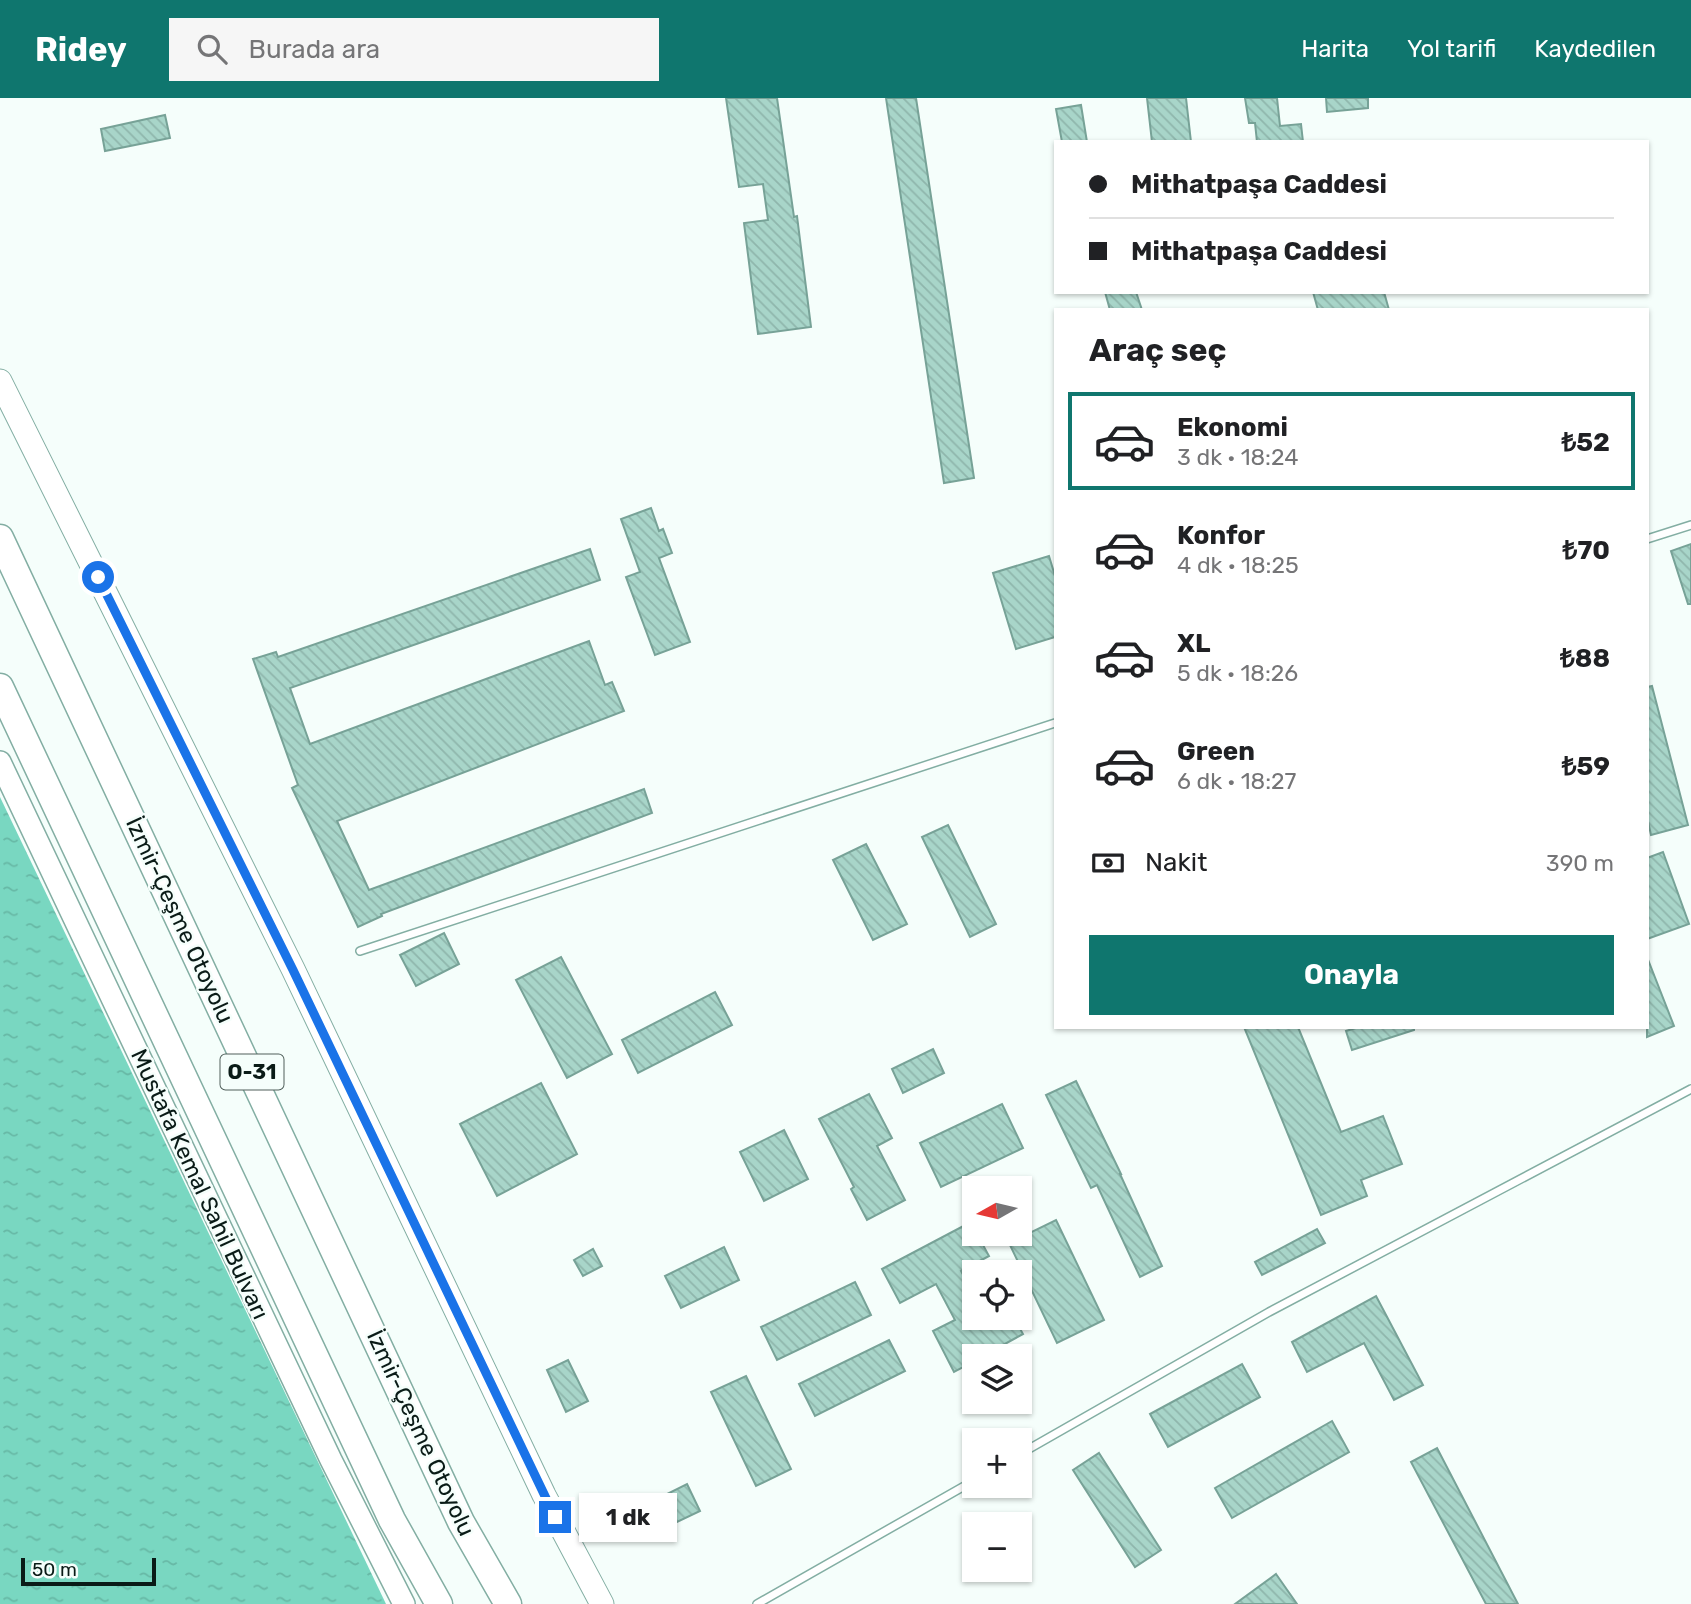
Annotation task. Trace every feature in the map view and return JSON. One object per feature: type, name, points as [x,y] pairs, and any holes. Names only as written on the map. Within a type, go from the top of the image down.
[{"type":"highway","name":"İzmir-Çeşme Otoyolu","points":[[0,538],[461,1522],[508,1604]]},
{"type":"highway","name":"O-31","points":[[0,687],[392,1520],[439,1604]]},
{"type":"main road","points":[[0,381],[293,970],[544,1495],[602,1604]]},
{"type":"main road","name":"Mustafa Kemal Sahil Bulvarı","points":[[0,762],[331,1460],[404,1604]]},
{"type":"lane","points":[[1649,537],[1691,525]]},
{"type":"lane","points":[[360,951],[1054,723]]},
{"type":"lane","points":[[1032,1447],[1269,1312],[1691,1089]]},
{"type":"lane","points":[[757,1604],[962,1487]]},
{"type":"water","points":[[0,797],[386,1604],[0,1604]]},
{"type":"building","points":[[726,98],[777,98],[794,217],[797,216],[811,327],[758,334],[744,223],[768,220],[763,184],[739,187]]},
{"type":"building","points":[[886,98],[916,98],[974,478],[944,483]]},
{"type":"building","points":[[1147,98],[1186,98],[1191,140],[1152,140]]},
{"type":"building","points":[[1245,98],[1277,98],[1280,126],[1301,124],[1303,140],[1257,140],[1255,123],[1249,123]]},
{"type":"building","points":[[1326,98],[1368,98],[1368,108],[1327,112]]},
{"type":"building","points":[[1081,105],[1087,140],[1062,140],[1056,109]]},
{"type":"building","points":[[165,115],[170,138],[105,151],[101,129]]},
{"type":"building","points":[[1106,294],[1137,294],[1141,308],[1109,308]]},
{"type":"building","points":[[1314,294],[1385,294],[1388,308],[1317,308]]},
{"type":"building","points":[[651,508],[659,531],[663,529],[672,553],[659,558],[690,642],[655,655],[626,577],[640,572],[621,519]]},
{"type":"building","points":[[1691,544],[1691,604],[1688,604],[1671,551]]},
{"type":"building","points":[[590,549],[600,580],[290,688],[310,744],[589,641],[605,685],[612,682],[624,711],[337,821],[369,890],[644,789],[652,813],[381,914],[382,916],[358,927],[292,788],[298,785],[253,659],[276,652],[278,657]]},
{"type":"building","points":[[1049,556],[1054,573],[1054,637],[1016,649],[993,573]]},
{"type":"building","points":[[1652,686],[1688,825],[1651,835],[1649,826],[1649,687]]},
{"type":"building","points":[[948,825],[996,924],[970,937],[922,837]]},
{"type":"building","points":[[866,844],[907,924],[873,940],[833,860]]},
{"type":"building","points":[[1663,852],[1689,924],[1649,938],[1649,857]]},
{"type":"building","points":[[444,933],[459,964],[416,986],[400,955]]},
{"type":"building","points":[[561,957],[612,1054],[567,1078],[516,980]]},
{"type":"building","points":[[1649,962],[1674,1026],[1647,1037],[1649,1029]]},
{"type":"building","points":[[715,992],[732,1025],[638,1073],[622,1040]]},
{"type":"building","points":[[1245,1029],[1299,1029],[1341,1132],[1383,1116],[1402,1164],[1361,1180],[1367,1196],[1321,1215]]},
{"type":"building","points":[[1352,1029],[1414,1029],[1352,1050],[1346,1031]]},
{"type":"building","points":[[933,1049],[944,1073],[903,1093],[892,1069]]},
{"type":"building","points":[[1076,1081],[1162,1266],[1140,1277],[1097,1185],[1091,1188],[1046,1095]]},
{"type":"building","points":[[541,1083],[577,1154],[497,1196],[460,1124]]},
{"type":"building","points":[[869,1094],[892,1138],[877,1146],[905,1200],[867,1220],[851,1189],[854,1187],[819,1119]]},
{"type":"building","points":[[1002,1104],[1023,1148],[941,1187],[920,1143]]},
{"type":"building","points":[[784,1130],[808,1179],[764,1201],[740,1152]]},
{"type":"building","points":[[1056,1220],[1104,1320],[1057,1343],[1032,1291],[1032,1260],[1017,1260],[1010,1246],[1032,1246],[1032,1232]]},
{"type":"building","points":[[962,1227],[962,1246],[984,1246],[989,1256],[982,1260],[962,1260],[962,1330],[1021,1330],[1023,1334],[1005,1344],[962,1344],[962,1368],[954,1372],[933,1331],[955,1320],[936,1284],[900,1303],[882,1269]]},
{"type":"building","points":[[1317,1229],[1325,1243],[1262,1275],[1255,1262]]},
{"type":"building","points":[[724,1247],[739,1280],[681,1308],[665,1276]]},
{"type":"building","points":[[593,1249],[602,1266],[583,1276],[574,1260]]},
{"type":"building","points":[[855,1282],[871,1315],[777,1360],[761,1327]]},
{"type":"building","points":[[1376,1296],[1423,1385],[1394,1400],[1364,1343],[1307,1372],[1292,1342]]},
{"type":"building","points":[[889,1340],[905,1371],[815,1416],[799,1384]]},
{"type":"building","points":[[568,1360],[588,1401],[566,1412],[547,1370]]},
{"type":"building","points":[[1242,1364],[1260,1397],[1168,1447],[1150,1414]]},
{"type":"building","points":[[746,1376],[791,1469],[756,1486],[711,1392]]},
{"type":"building","points":[[1332,1421],[1349,1452],[1232,1518],[1215,1488]]},
{"type":"building","points":[[1437,1448],[1518,1604],[1486,1604],[1411,1462]]},
{"type":"building","points":[[1099,1453],[1161,1550],[1135,1567],[1073,1470]]},
{"type":"building","points":[[687,1484],[700,1511],[656,1532],[643,1506]]},
{"type":"building","points":[[1276,1574],[1297,1604],[1235,1604]]},
{"type":"route","points":[[98,577],[293,970],[555,1517]]}]
